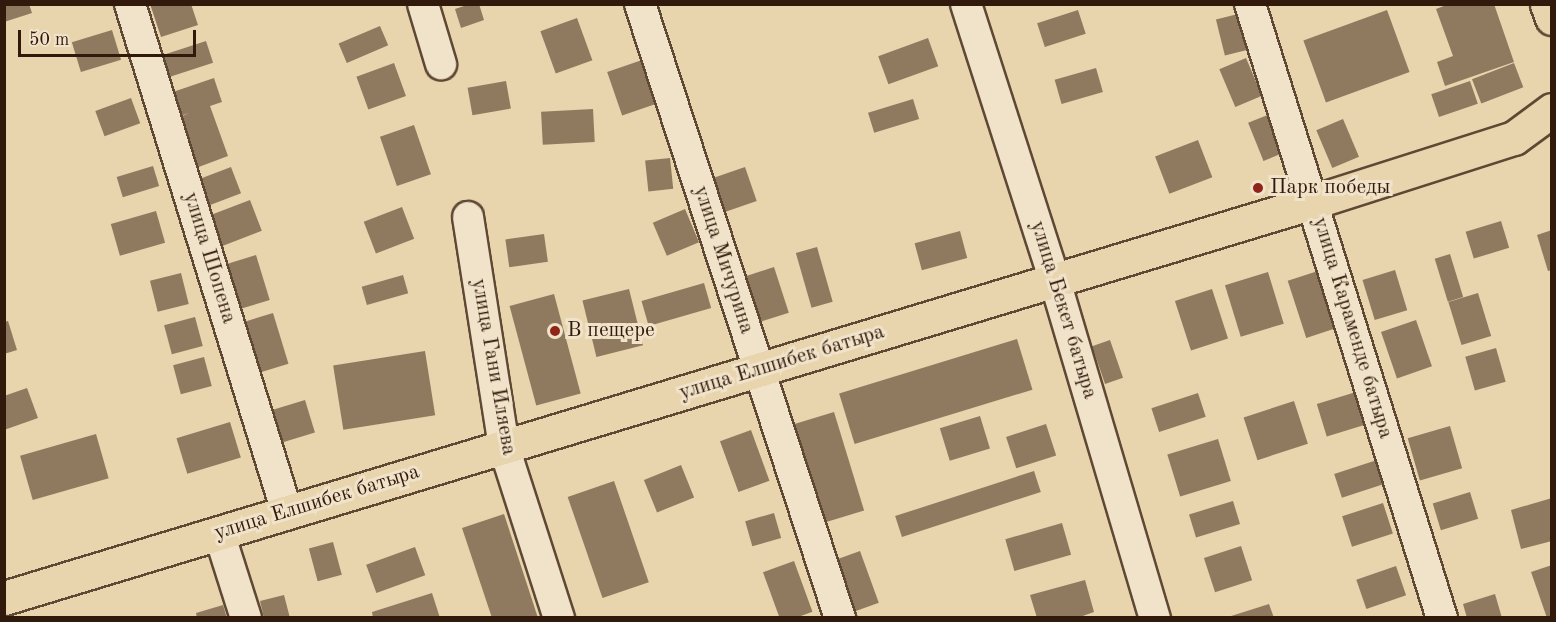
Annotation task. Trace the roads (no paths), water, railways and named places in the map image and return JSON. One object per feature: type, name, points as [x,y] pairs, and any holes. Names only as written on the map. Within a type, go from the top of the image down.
[{"type":"main road","points":[[1547,4],[1551,18]]},
{"type":"main road","name":"улица Елшибек батыра","points":[[4,598],[1313,202],[1514,138],[1551,110]]},
{"type":"street","name":"улица Шопена","points":[[130,4],[287,512]]},
{"type":"street","points":[[423,4],[441,64]]},
{"type":"street","name":"улица Мичурина","points":[[640,4],[840,618]]},
{"type":"street","name":"улица Бекет батыра","points":[[966,4],[1055,281],[1155,618]]},
{"type":"street","name":"улица Караменде батыра","points":[[1250,4],[1442,618]]},
{"type":"street","name":"улица Гани Иляева","points":[[468,217],[504,447],[559,618]]},
{"type":"street","points":[[219,533],[246,618]]},
{"type":"place","name":"Парк победы","points":[[1258,188]]},
{"type":"place","name":"В пещере","points":[[555,331]]}]
